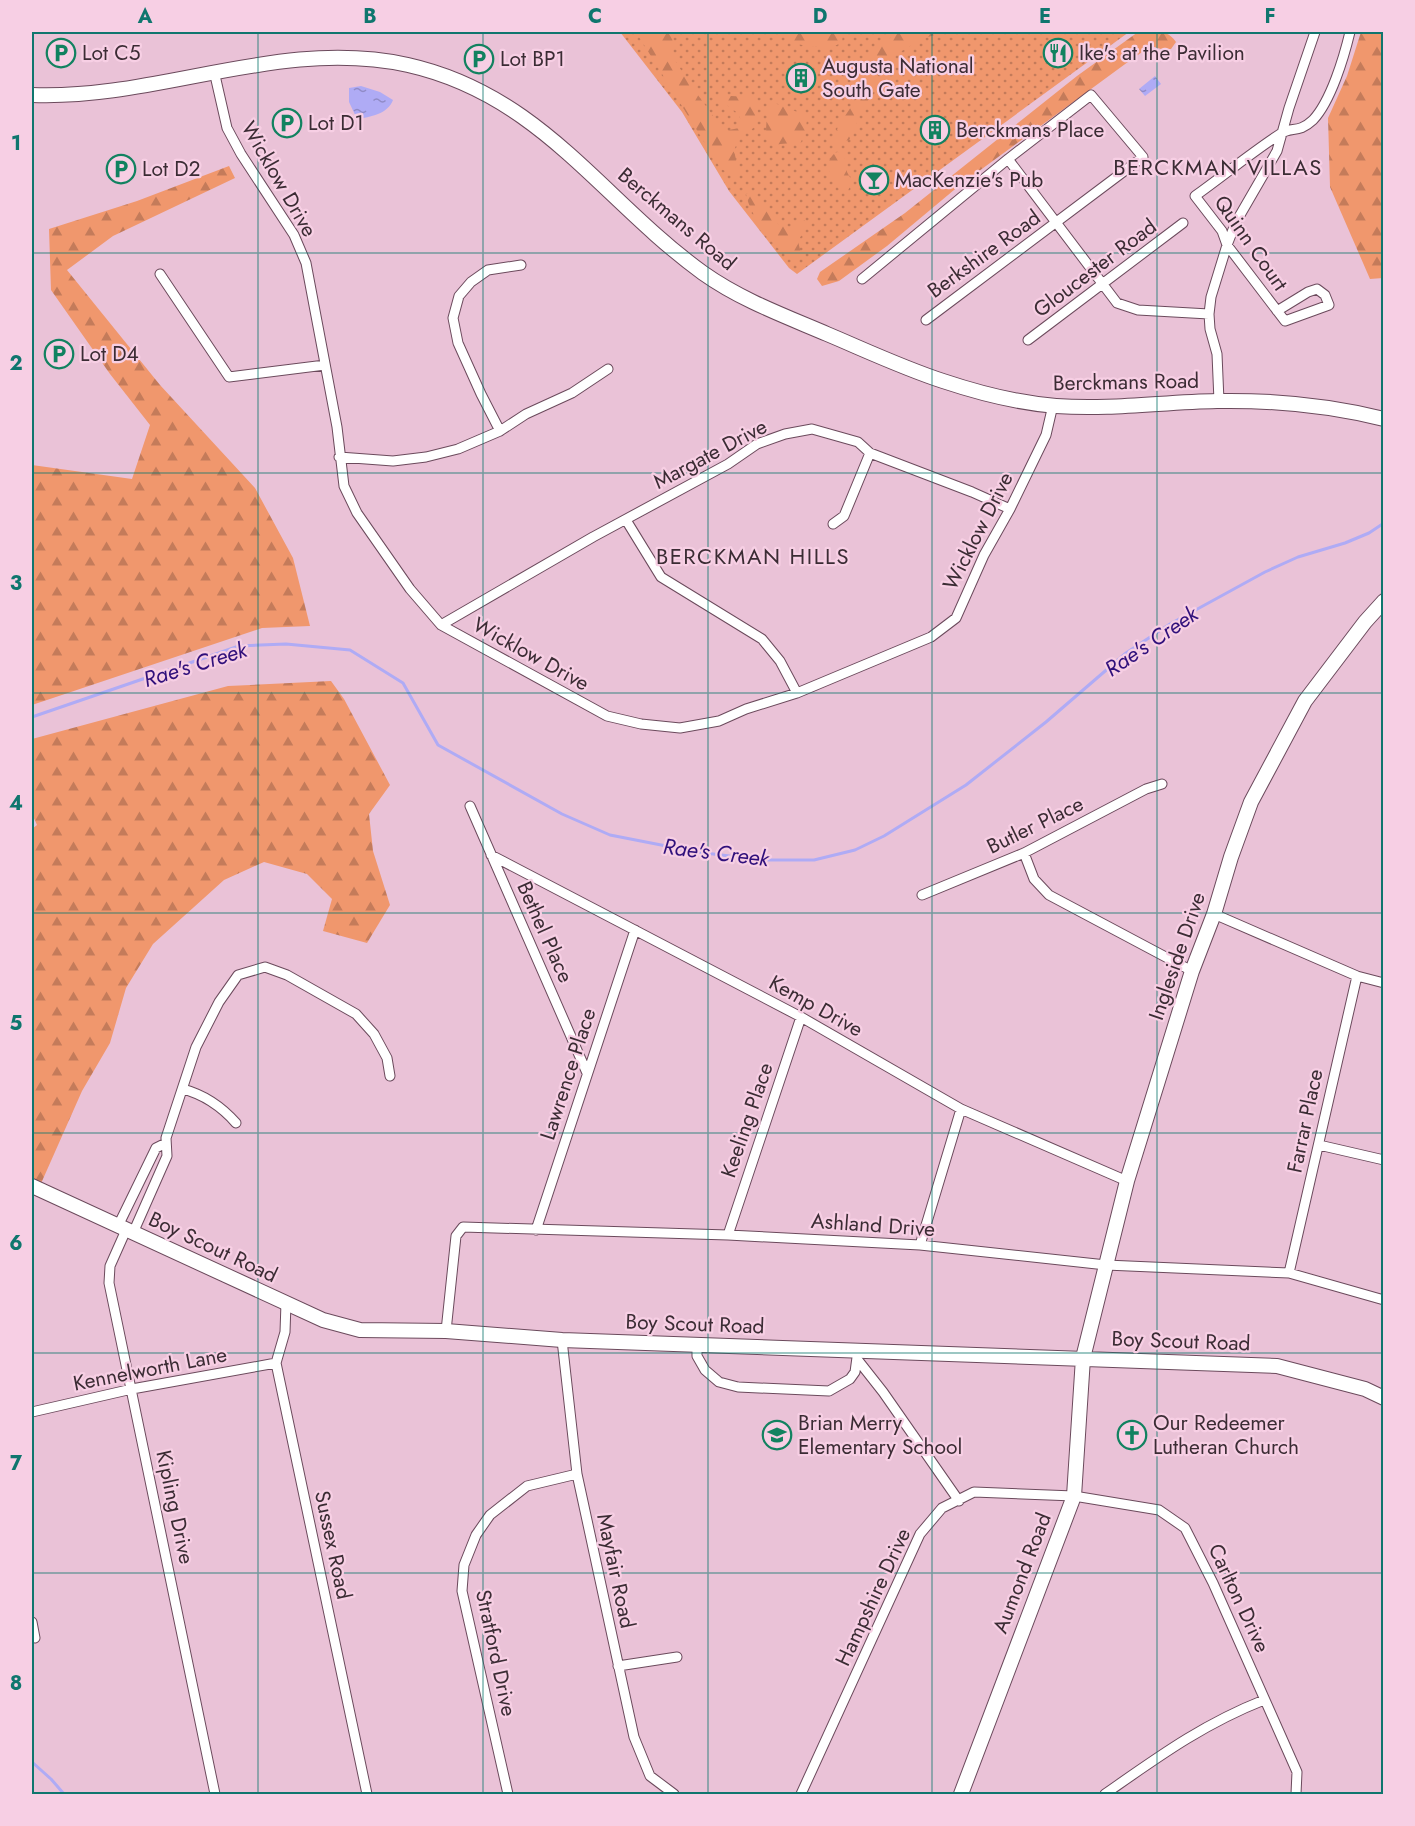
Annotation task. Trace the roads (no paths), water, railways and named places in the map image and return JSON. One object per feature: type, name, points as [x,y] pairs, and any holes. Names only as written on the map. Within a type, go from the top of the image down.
[{"type":"street","points":[[1219,401],[1217,354],[1209,329],[1211,297],[1236,222],[1269,168],[1316,32]]},
{"type":"street","points":[[1283,132],[1301,130],[1322,107],[1334,82],[1350,32]]},
{"type":"street","name":"Berckmans Road","points":[[32,95],[68,95],[107,91],[287,60],[355,58],[407,65],[472,87],[496,99],[531,122],[566,150],[672,247],[704,273],[734,292],[795,321],[940,380],[990,395],[1053,405],[1097,407],[1219,401],[1298,403],[1383,418]]},
{"type":"street","name":"Wicklow Drive","points":[[214,71],[227,128],[294,235],[306,263],[337,427],[344,486],[357,513],[410,589],[441,625],[607,716],[641,724],[680,728],[719,721],[746,709],[797,693],[930,637],[956,618],[984,555],[1010,509],[1046,435],[1053,405]]},
{"type":"street","name":"Berkshire Road","points":[[926,320],[1143,158],[1091,95],[1008,159]]},
{"type":"street","name":"Quinn Court","points":[[1277,311],[1317,289],[1325,295],[1329,305],[1285,321],[1277,311],[1227,245],[1222,231],[1195,196],[1283,132]]},
{"type":"street","points":[[862,279],[1008,159],[1116,303],[1138,310],[1209,314]]},
{"type":"street","name":"Gloucester Road","points":[[1028,340],[1183,224]]},
{"type":"street","points":[[500,431],[480,394],[458,343],[453,318],[459,296],[471,282],[488,270],[521,265]]},
{"type":"street","points":[[160,274],[229,377],[325,365]]},
{"type":"street","points":[[339,457],[393,461],[426,458],[458,449],[500,431],[526,414],[572,393],[608,369]]},
{"type":"street","name":"Margate Drive","points":[[441,625],[593,537],[728,464],[757,444],[785,434],[812,429],[858,442],[870,453],[1010,509]]},
{"type":"street","points":[[833,524],[844,516],[870,453]]},
{"type":"street","points":[[626,520],[661,577],[762,639],[780,661],[797,693]]},
{"type":"street","name":"Ingleside Drive","points":[[1083,1358],[1127,1181],[1192,971],[1214,914],[1251,802],[1305,701],[1383,601]]},
{"type":"street","name":"Butler Place","points":[[922,896],[1024,853],[1146,789],[1162,784]]},
{"type":"street","name":"Bethel Place","points":[[471,806],[587,1073]]},
{"type":"street","points":[[1024,853],[1034,879],[1049,895],[1192,971]]},
{"type":"street","name":"Kemp Drive","points":[[491,855],[801,1017],[962,1109],[1127,1181]]},
{"type":"street","points":[[1214,914],[1357,976],[1383,983]]},
{"type":"street","name":"Lawrence Place","points":[[537,1230],[635,930]]},
{"type":"street","name":"Kipling Drive","points":[[126,1230],[167,1156],[166,1138],[196,1047],[219,1002],[238,975],[265,967],[287,975],[356,1014],[374,1034],[387,1058],[390,1076]]},
{"type":"street","name":"Farrar Place","points":[[1289,1274],[1357,976]]},
{"type":"street","name":"Keeling Place","points":[[728,1234],[801,1017]]},
{"type":"street","points":[[183,1089],[196,1093],[223,1108],[236,1124]]},
{"type":"street","points":[[920,1245],[962,1109]]},
{"type":"street","name":"Kipling Drive","points":[[166,1143],[156,1148],[126,1230],[110,1266],[110,1282],[215,1794]]},
{"type":"street","points":[[1319,1145],[1383,1160]]},
{"type":"street","name":"Boy Scout Road","points":[[32,1186],[286,1304],[323,1320],[360,1329],[446,1331],[562,1340],[697,1345],[858,1355],[1083,1358],[1277,1366],[1365,1389],[1383,1398]]},
{"type":"street","name":"Ashland Drive","points":[[446,1331],[456,1236],[463,1227],[728,1234],[920,1245],[1106,1265],[1289,1274],[1383,1300]]},
{"type":"street","name":"Sussex Road","points":[[286,1304],[285,1332],[276,1363],[367,1794]]},
{"type":"street","name":"Mayfair Road","points":[[562,1340],[577,1474],[634,1737],[650,1776],[674,1794]]},
{"type":"street","points":[[697,1345],[697,1356],[705,1371],[719,1382],[738,1387],[829,1391],[850,1378],[855,1372],[858,1355]]},
{"type":"street","points":[[858,1355],[959,1501]]},
{"type":"street","name":"Aumond Road","points":[[963,1794],[1074,1496],[1083,1358]]},
{"type":"street","name":"Kennelworth Lane","points":[[32,1412],[132,1389],[276,1363]]},
{"type":"street","name":"Stratford Drive","points":[[508,1794],[462,1591],[464,1565],[476,1535],[490,1515],[527,1486],[577,1474]]},
{"type":"street","name":"Hampshire Drive","points":[[801,1794],[920,1534],[942,1508],[974,1492],[1074,1496]]},
{"type":"street","name":"Carlton Drive","points":[[1074,1496],[1159,1510],[1185,1528],[1236,1632],[1297,1772],[1296,1794]]},
{"type":"street","points":[[32,1622],[35,1638]]},
{"type":"street","points":[[618,1666],[677,1657]]},
{"type":"street","points":[[1105,1794],[1177,1743],[1232,1713],[1264,1700]]},
{"type":"water","points":[[1155,76],[1161,84],[1145,96],[1139,89]]},
{"type":"water","points":[[361,86],[380,92],[393,100],[391,105],[378,114],[357,119],[349,102],[349,88]]},
{"type":"waterway","name":"Rae's Creek","points":[[32,717],[239,646],[286,644],[350,650],[403,683],[438,745],[562,814],[610,835],[697,852],[762,860],[814,860],[855,850],[884,836],[966,785],[1046,722],[1126,653],[1170,624],[1265,572],[1298,557],[1345,543],[1369,533],[1384,523]]},
{"type":"waterway","name":"Rae's Creek","points":[[32,1762],[64,1794]]},
{"type":"place","name":"Lot C5","points":[[61,53]]},
{"type":"place","name":"Ike's at the Pavilion","points":[[1058,53]]},
{"type":"place","name":"Lot BP1","points":[[479,59]]},
{"type":"place","name":"Augusta National South Gate","points":[[801,78]]},
{"type":"place","name":"Lot D1","points":[[287,123]]},
{"type":"place","name":"Berckmans Place","points":[[935,130]]},
{"type":"place","name":"Lot D2","points":[[121,169]]},
{"type":"place","name":"MacKenzie's Pub","points":[[874,180]]},
{"type":"place","name":"Lot D4","points":[[59,354]]},
{"type":"place","name":"Brian Merry Elementary School","points":[[777,1435]]},
{"type":"place","name":"Our Redeemer Lutheran Church","points":[[1132,1435]]},
{"type":"district","name":"BERCKMAN VILLAS","points":[[1218,167]]},
{"type":"district","name":"BERCKMAN HILLS","points":[[753,556]]}]
